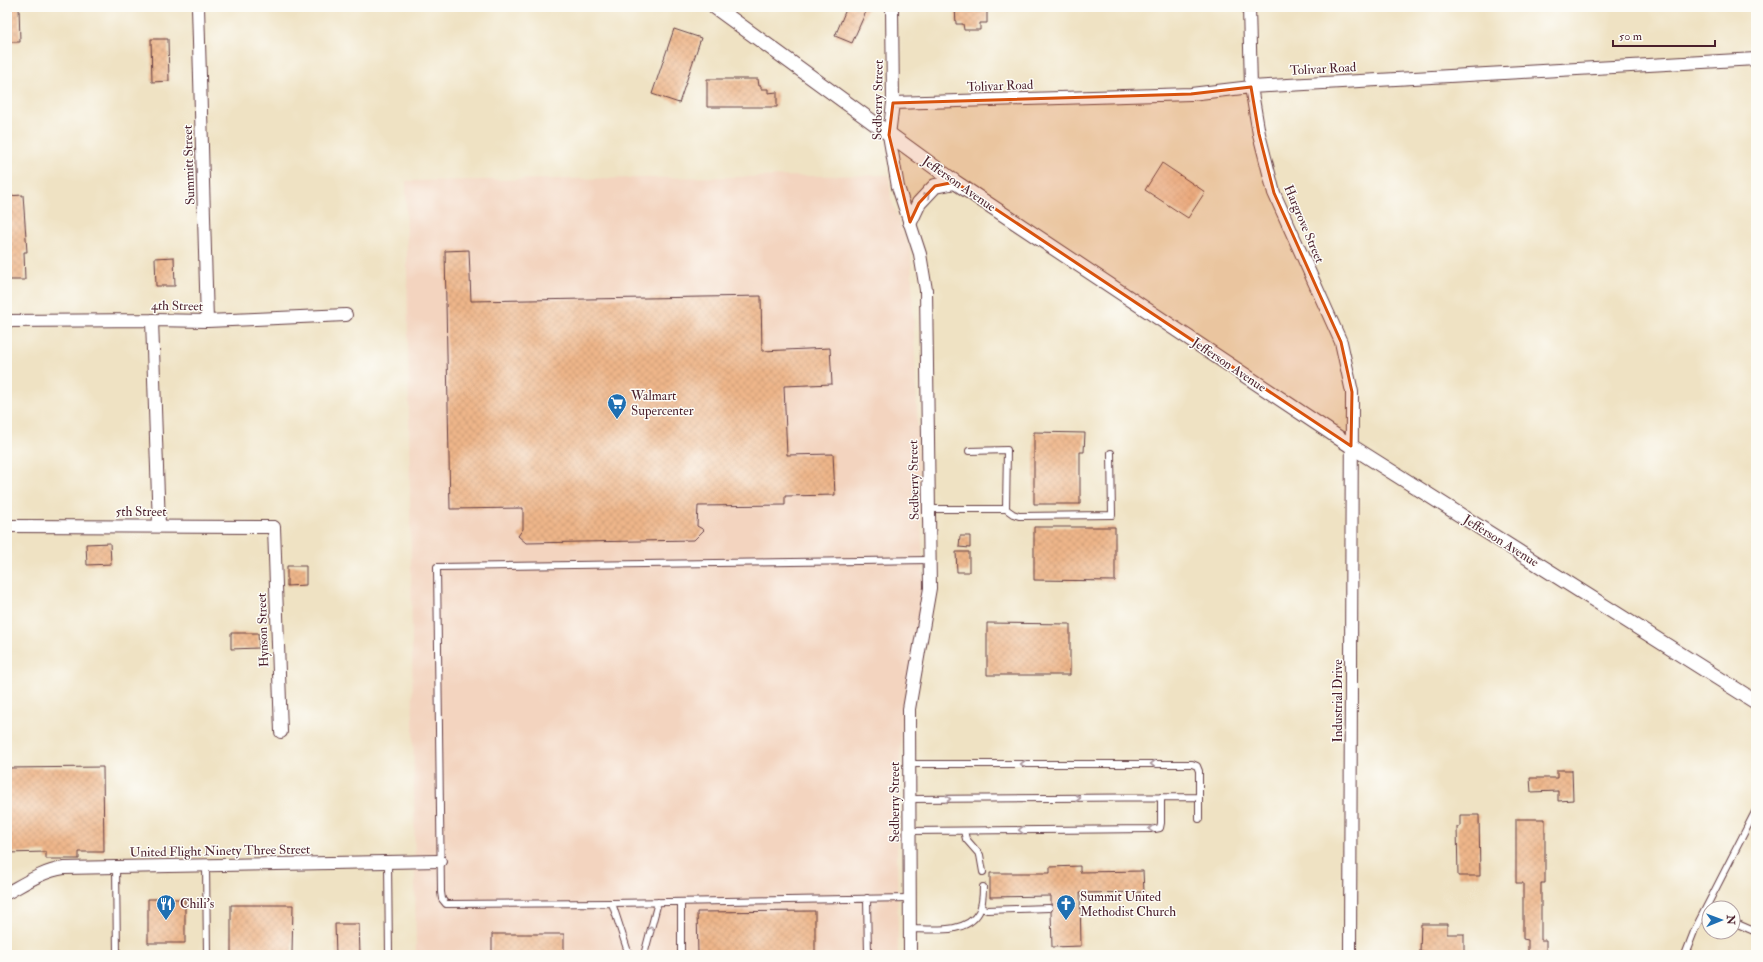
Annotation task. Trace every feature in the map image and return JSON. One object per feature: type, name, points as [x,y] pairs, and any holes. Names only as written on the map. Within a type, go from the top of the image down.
[{"type":"street","name":"Summitt Street","points":[[198,7],[207,321]]},
{"type":"street","name":"Jefferson Avenue","points":[[715,7],[955,182],[1351,446],[1756,702]]},
{"type":"street","name":"Sedberry Street","points":[[892,7],[892,104],[889,135],[898,187],[920,254],[926,290],[929,560],[928,601],[910,699],[910,955]]},
{"type":"street","name":"Hargrove Street","points":[[1249,7],[1251,87],[1259,134],[1274,193],[1341,342],[1352,392],[1351,446]]},
{"type":"street","name":"Tolivar Road","points":[[892,104],[1192,94],[1251,87],[1756,59]]},
{"type":"street","points":[[910,222],[920,202],[935,186],[955,182]]},
{"type":"street","name":"4th Street","points":[[7,321],[207,321],[346,315]]},
{"type":"street","points":[[152,320],[159,526]]},
{"type":"street","name":"Industrial Drive","points":[[1350,955],[1352,704],[1351,446]]},
{"type":"street","name":"5th Street","points":[[7,526],[274,527]]},
{"type":"street","name":"Hynson Street","points":[[274,527],[281,732]]},
{"type":"street","name":"United Flight Ninety Three Street","points":[[7,893],[54,869],[64,868],[440,861]]},
{"type":"lane","points":[[969,451],[1007,450],[1006,509]]},
{"type":"lane","points":[[929,509],[1006,509],[1019,516],[1112,515],[1111,453]]},
{"type":"lane","points":[[909,898],[446,904],[442,899],[440,892],[437,566],[929,560]]},
{"type":"lane","points":[[909,764],[1192,764],[1197,766],[1199,771],[1199,819]]},
{"type":"lane","points":[[909,831],[1155,829],[1160,828],[1161,823],[1161,797]]},
{"type":"lane","points":[[909,799],[1199,797]]},
{"type":"lane","points":[[1712,900],[1756,810]]},
{"type":"lane","points":[[964,831],[966,839],[980,855],[983,872]]},
{"type":"lane","points":[[388,862],[390,955]]},
{"type":"lane","points":[[206,865],[207,955]]},
{"type":"lane","points":[[116,867],[117,955]]},
{"type":"lane","points":[[909,929],[954,928],[972,920],[979,913],[981,908],[983,887]]},
{"type":"lane","points":[[867,898],[868,955]]},
{"type":"lane","points":[[644,955],[658,902]]},
{"type":"lane","points":[[680,902],[681,955]]},
{"type":"lane","points":[[612,903],[629,955]]},
{"type":"lane","points":[[981,908],[987,910],[1049,908]]},
{"type":"lane","points":[[1685,955],[1695,929],[1701,920]]},
{"type":"lane","points":[[1741,925],[1756,932]]},
{"type":"highlighted area","points":[[1251,87],[1259,134],[1274,193],[1341,342],[1352,392],[1351,446],[955,182],[935,186],[919,203],[910,222],[889,135],[893,103],[1191,94]]},
{"type":"shaded area","points":[[889,175],[891,199],[911,253],[924,592],[902,715],[897,844],[898,955],[416,955],[406,181]]},
{"type":"building","points":[[7,7],[19,7],[20,42],[7,42]]},
{"type":"building","points":[[847,7],[868,7],[852,43],[835,36]]},
{"type":"building","points":[[955,7],[987,7],[987,23],[980,23],[980,30],[964,30],[963,24],[956,24]]},
{"type":"building","points":[[674,29],[701,38],[679,103],[652,94]]},
{"type":"building","points":[[151,39],[168,39],[169,81],[152,82]]},
{"type":"building","points":[[707,79],[758,79],[761,89],[768,89],[768,93],[777,92],[777,107],[707,107]]},
{"type":"building","points":[[1162,163],[1205,192],[1188,218],[1145,190]]},
{"type":"building","points":[[23,195],[27,252],[24,252],[25,280],[7,280],[7,196]]},
{"type":"building","name":"Walmart Supercenter","points":[[469,250],[471,301],[761,296],[762,351],[830,348],[832,384],[784,386],[787,455],[833,454],[835,495],[785,496],[785,505],[698,506],[697,526],[704,530],[694,540],[526,543],[518,536],[523,529],[523,508],[450,509],[445,251]]},
{"type":"building","points":[[174,257],[175,286],[156,286],[155,258]]},
{"type":"building","points":[[1034,432],[1085,433],[1084,452],[1080,452],[1080,504],[1034,504]]},
{"type":"building","points":[[1034,527],[1115,527],[1115,581],[1034,580]]},
{"type":"building","points":[[960,536],[970,536],[970,548],[959,547]]},
{"type":"building","points":[[110,543],[111,564],[87,565],[86,544]]},
{"type":"building","points":[[956,552],[969,552],[969,572],[957,572]]},
{"type":"building","points":[[287,566],[306,566],[306,585],[287,586]]},
{"type":"building","points":[[987,623],[1070,624],[1070,675],[987,675]]},
{"type":"building","points":[[231,633],[258,633],[259,648],[231,649]]},
{"type":"building","points":[[103,767],[104,852],[79,852],[79,859],[46,859],[46,852],[7,853],[7,768]]},
{"type":"building","points":[[1557,770],[1572,770],[1573,800],[1558,801],[1558,791],[1531,792],[1530,778],[1557,778]]},
{"type":"building","points":[[1460,815],[1479,815],[1480,876],[1458,876],[1457,827],[1460,827]]},
{"type":"building","points":[[1516,819],[1545,819],[1545,883],[1541,883],[1541,940],[1546,940],[1546,955],[1528,955],[1528,940],[1523,939],[1523,883],[1516,883]]},
{"type":"building","name":"Summit United Methodist Church","points":[[1080,866],[1080,872],[1143,871],[1144,892],[1080,893],[1081,946],[1052,947],[1051,912],[1053,908],[1051,904],[1051,896],[990,897],[990,873],[1050,873],[1050,867]]},
{"type":"building","name":"Chili's","points":[[148,899],[185,899],[185,943],[148,943]]},
{"type":"building","points":[[231,905],[293,905],[292,953],[231,953]]},
{"type":"building","points":[[815,911],[815,955],[698,955],[697,912]]},
{"type":"building","points":[[335,924],[359,924],[360,955],[336,955]]},
{"type":"building","points":[[1421,924],[1447,924],[1447,934],[1464,934],[1464,955],[1444,955],[1444,952],[1420,952]]},
{"type":"building","points":[[492,934],[564,934],[564,955],[492,955]]},
{"type":"place","name":"Walmart Supercenter","points":[[617,420]]},
{"type":"place","name":"Chili's","points":[[166,921]]},
{"type":"place","name":"Summit United Methodist Church","points":[[1066,921]]}]
